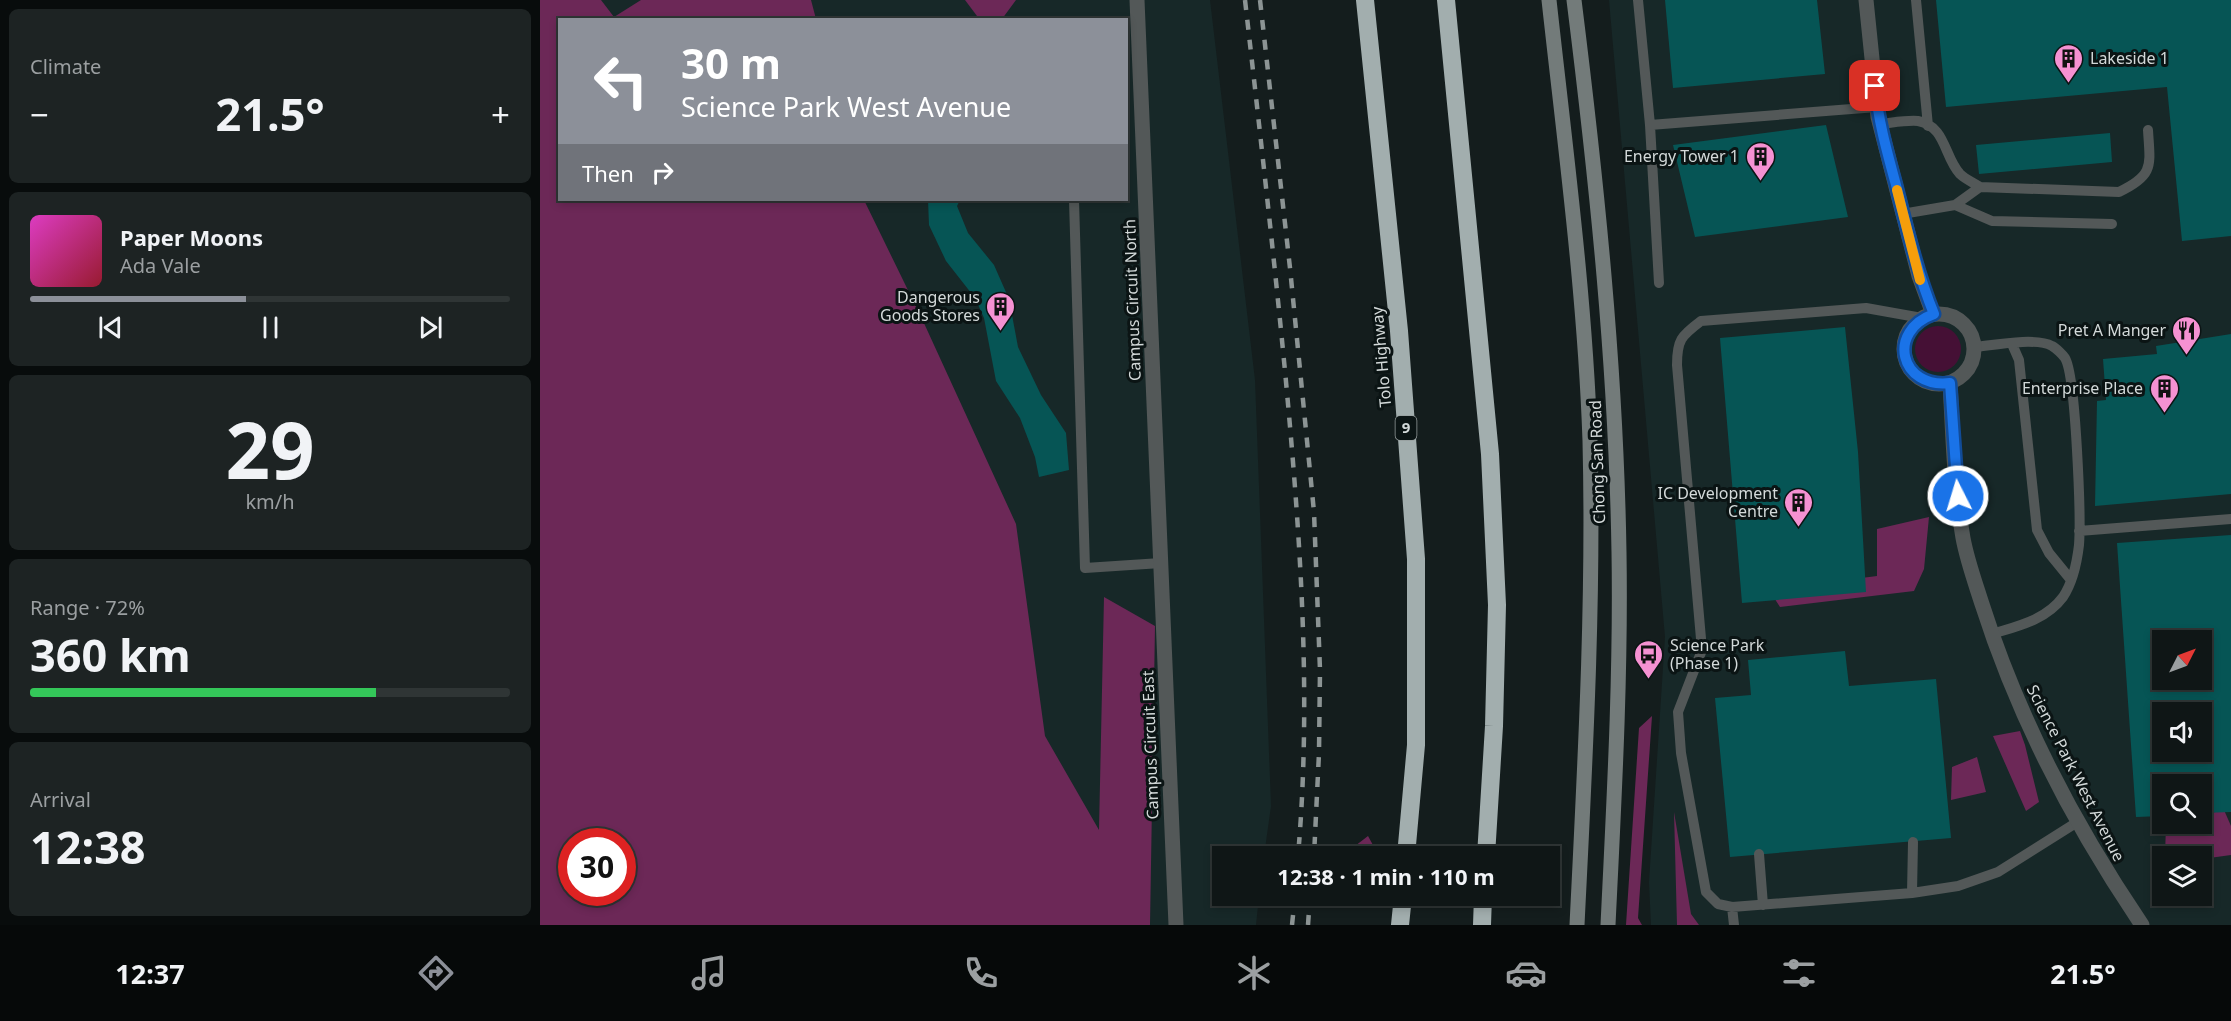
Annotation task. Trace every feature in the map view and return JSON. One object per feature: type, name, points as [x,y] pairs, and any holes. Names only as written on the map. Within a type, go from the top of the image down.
[{"type":"highway","name":"Tolo Highway","points":[[1365,0],[1398,319],[1416,559],[1416,745],[1407,846]]},
{"type":"highway","points":[[1446,0],[1490,454],[1497,605],[1494,736],[1487,846]]},
{"type":"highway","points":[[1400,925],[1401,906]]},
{"type":"highway","points":[[1482,925],[1483,906]]},
{"type":"main road","name":"Chong San Road","points":[[1549,0],[1581,300],[1589,438],[1592,549],[1589,682],[1577,925]]},
{"type":"main road","name":"Chong San Road","points":[[1574,0],[1591,135],[1606,291],[1616,449],[1619,680],[1608,925]]},
{"type":"street","name":"Campus Circuit North","points":[[1137,0],[1161,564]]},
{"type":"street","points":[[1866,0],[1880,124],[1928,316]]},
{"type":"street","points":[[1945,314],[1957,318],[1966,325],[1972,335],[1975,347],[1974,358],[1969,370],[1961,378],[1950,383],[1939,385],[1917,377],[1909,368],[1904,357],[1907,334],[1913,325],[1928,316],[1945,314]]},
{"type":"street","name":"Science Park West Avenue","points":[[1950,383],[1963,537],[1992,634],[2022,711],[2113,883],[2142,925]]},
{"type":"street","name":"Campus Circuit East","points":[[1161,564],[1176,925]]},
{"type":"lane","points":[[1638,0],[1650,125],[1659,283]]},
{"type":"lane","points":[[1916,0],[1928,126]]},
{"type":"lane","points":[[1650,125],[1877,107]]},
{"type":"lane","points":[[1880,124],[1918,121],[1933,128],[1943,139],[1961,175],[1980,187],[2119,192],[2137,184],[2146,173],[2150,159],[2148,130]]},
{"type":"lane","points":[[1902,214],[1955,205],[1980,187]]},
{"type":"lane","points":[[1074,201],[1085,568],[1161,564]]},
{"type":"lane","points":[[1955,205],[1992,221],[2112,224]]},
{"type":"lane","points":[[1928,316],[1866,308],[1701,321],[1686,332],[1677,346],[1702,650],[1678,712],[1681,753],[1706,892],[1718,904],[1732,907],[1912,893],[1958,886],[1998,872],[2079,821]]},
{"type":"lane","points":[[1975,347],[2038,342],[2053,346],[2066,359],[2072,384],[2079,531],[2076,562],[2071,580],[2064,596],[2051,610],[2029,623],[1992,634]]},
{"type":"lane","points":[[2012,344],[2019,360],[2037,530],[2049,553],[2071,580]]},
{"type":"lane","points":[[2079,531],[2231,519]]},
{"type":"lane","points":[[1912,893],[1913,842]]},
{"type":"lane","points":[[1759,854],[1763,905]]},
{"type":"lane","points":[[1732,907],[1734,925]]},
{"type":"shaded area","points":[[540,0],[1210,0],[1255,380],[1271,806],[1265,846],[1212,846],[1212,906],[1258,906],[1256,925],[540,925]]},
{"type":"shaded area","points":[[540,0],[601,0],[614,17],[641,0],[811,0],[816,18],[558,18],[558,201],[864,201],[923,321],[1016,524],[1045,736],[1099,830],[1104,597],[1155,626],[1150,925],[540,925]]},
{"type":"shaded area","points":[[965,0],[1016,0],[1003,18],[978,18]]},
{"type":"shaded area","points":[[1609,0],[2231,0],[2231,925],[1651,925],[1649,882],[1665,637]]},
{"type":"shaded area","points":[[1938,326],[1954,333],[1961,349],[1954,365],[1938,372],[1922,365],[1915,349],[1922,333]]},
{"type":"shaded area","points":[[1929,517],[1924,569],[1914,591],[1780,607],[1769,590],[1877,576],[1877,529]]},
{"type":"shaded area","points":[[1652,716],[1638,918],[1642,925],[1626,925],[1639,728]]},
{"type":"shaded area","points":[[2020,731],[2039,802],[2026,811],[1993,736]]},
{"type":"shaded area","points":[[1977,757],[1986,792],[1951,800],[1952,767]]},
{"type":"shaded area","points":[[2224,810],[2231,826],[2231,855],[2212,858],[2212,846],[2165,846],[2166,834],[2212,834],[2212,813]]},
{"type":"shaded area","points":[[1674,812],[1691,914],[1699,925],[1677,925]]},
{"type":"shaded area","points":[[1368,836],[1374,846],[1355,846]]},
{"type":"building","points":[[1665,0],[1817,0],[1825,74],[1673,88]]},
{"type":"building","name":"Lakeside 1","points":[[1936,0],[2231,0],[2231,236],[2182,241],[2167,87],[1946,107]]},
{"type":"building","name":"Energy Tower 1","points":[[1826,125],[1848,217],[1695,237],[1673,145]]},
{"type":"building","points":[[2110,133],[2112,162],[1979,174],[1976,145]]},
{"type":"building","name":"Dangerous Goods Stores","points":[[928,201],[960,201],[957,206],[968,233],[994,265],[1009,299],[1018,347],[1041,395],[1066,433],[1069,470],[1039,477],[1035,457],[1020,418],[996,381],[984,318],[975,298],[946,261],[929,225]]},
{"type":"building","name":"IC Development Centre","points":[[1845,327],[1858,452],[1866,592],[1742,603],[1720,338]]},
{"type":"building","name":"Enterprise Place","points":[[2231,334],[2231,494],[2095,506],[2097,401],[2106,400],[2103,359],[2157,354],[2156,346]]},
{"type":"building","points":[[2231,535],[2231,812],[2212,813],[2212,774],[2152,774],[2152,816],[2136,817],[2117,543]]},
{"type":"building","points":[[1845,651],[1849,686],[1936,679],[1951,838],[1730,857],[1715,698],[1751,695],[1748,660]]},
{"type":"railway","points":[[1245,0],[1285,371],[1299,553],[1304,735],[1299,846]]},
{"type":"railway","points":[[1260,0],[1314,512],[1320,670],[1314,846]]},
{"type":"railway","points":[[1292,925],[1294,906]]},
{"type":"railway","points":[[1308,925],[1309,906]]},
{"type":"slow traffic","points":[[1897,190],[1920,280]]},
{"type":"place","name":"Lakeside 1","points":[[2069,84]]},
{"type":"place","name":"Energy Tower 1","points":[[1760,182]]},
{"type":"place","name":"Dangerous Goods Stores","points":[[1001,332]]},
{"type":"place","name":"Pret A Manger","points":[[2187,356]]},
{"type":"place","name":"Enterprise Place","points":[[2164,414]]},
{"type":"place","name":"IC Development Centre","points":[[1799,528]]},
{"type":"place","name":"Science Park (Phase 1)","points":[[1649,680]]},
{"type":"route","points":[[1875,86],[1878,117],[1902,214],[1919,276],[1934,314],[1922,318],[1913,325],[1907,334],[1904,357],[1909,368],[1917,377],[1939,385],[1950,383],[1958,496]]}]
